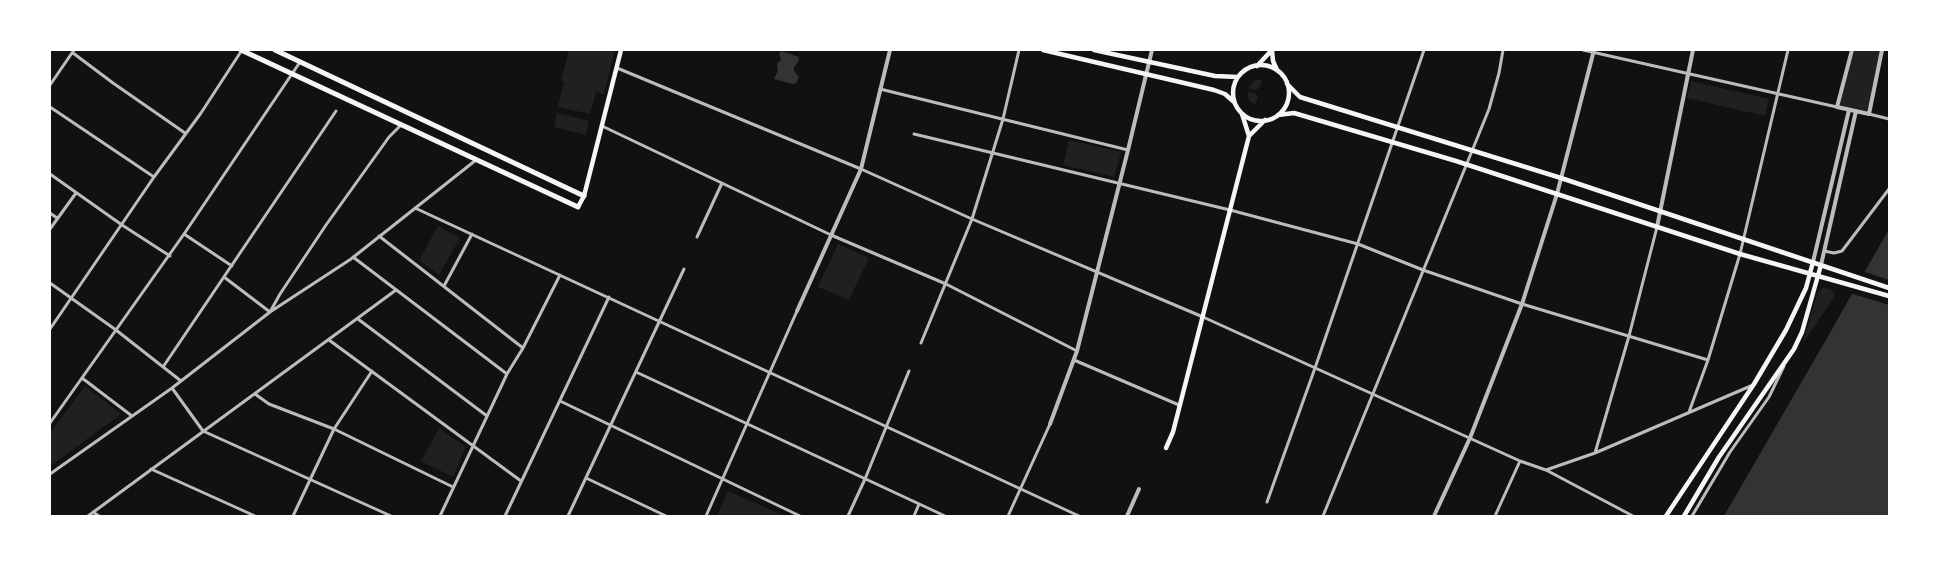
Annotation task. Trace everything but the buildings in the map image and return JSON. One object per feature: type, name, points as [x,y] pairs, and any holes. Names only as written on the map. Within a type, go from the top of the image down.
[{"type":"main road","points":[[242,50],[578,207],[584,196],[621,50]]},
{"type":"main road","points":[[275,50],[584,196]]},
{"type":"main road","points":[[1043,50],[1225,94],[1234,102],[1241,113],[1249,136]]},
{"type":"main road","points":[[1094,50],[1215,76],[1238,77]]},
{"type":"main road","points":[[1257,66],[1271,50]]},
{"type":"main road","points":[[1271,50],[1277,71],[1300,97],[1561,178],[1889,288]]},
{"type":"main road","points":[[1234,102],[1233,89],[1238,77],[1250,68],[1264,66],[1277,71]]},
{"type":"main road","points":[[1278,115],[1287,101],[1287,84]]},
{"type":"main road","points":[[1241,113],[1252,119],[1265,120]]},
{"type":"main road","points":[[1166,448],[1173,432],[1249,136],[1265,120],[1278,115],[1294,113],[1393,142],[1467,164],[1740,254],[1889,296]]},
{"type":"main road","points":[[1666,516],[1754,384],[1798,306],[1813,262]]},
{"type":"main road","points":[[1684,516],[1719,457],[1788,360],[1802,332],[1821,265]]},
{"type":"street","points":[[50,329],[185,132],[201,113],[242,50]]},
{"type":"street","points":[[706,516],[769,371],[861,169],[890,50]]},
{"type":"street","points":[[921,343],[972,219],[994,153],[1019,50]]},
{"type":"street","points":[[1008,516],[1050,424],[1077,351],[1152,50]]},
{"type":"street","points":[[1267,502],[1316,368],[1424,50]]},
{"type":"street","points":[[1323,516],[1489,108],[1499,73],[1503,50]]},
{"type":"street","points":[[1583,50],[1889,119]]},
{"type":"street","points":[[1595,453],[1629,336],[1662,211],[1693,50]]},
{"type":"street","points":[[1689,412],[1708,360],[1740,254],[1788,50]]},
{"type":"street","points":[[1838,107],[1852,50]]},
{"type":"street","points":[[1869,114],[1882,50]]},
{"type":"street","points":[[50,85],[74,51],[113,83],[185,132]]},
{"type":"street","points":[[1434,516],[1470,438],[1522,304],[1557,194],[1594,51]]},
{"type":"street","points":[[50,423],[170,256],[301,62]]},
{"type":"street","points":[[617,68],[861,169],[972,219],[1203,317],[1520,461],[1546,470],[1633,516]]},
{"type":"street","points":[[880,89],[1128,150]]},
{"type":"street","points":[[50,107],[154,177]]},
{"type":"street","points":[[1813,262],[1849,110]]},
{"type":"street","points":[[163,366],[336,112]]},
{"type":"street","points":[[1821,265],[1856,112]]},
{"type":"street","points":[[270,312],[326,225],[389,137],[401,125]]},
{"type":"street","points":[[602,126],[832,235],[946,284],[1077,351]]},
{"type":"street","points":[[914,134],[1230,210],[1358,244],[1423,270],[1522,304],[1708,360]]},
{"type":"street","points":[[50,474],[172,388],[270,312],[353,257],[476,160]]},
{"type":"street","points":[[50,174],[170,256]]},
{"type":"street","points":[[697,237],[722,183]]},
{"type":"street","points":[[1824,251],[1834,254],[1842,251],[1889,189]]},
{"type":"street","points":[[50,229],[76,192]]},
{"type":"street","points":[[415,208],[1079,516]]},
{"type":"street","points":[[50,213],[58,218]]},
{"type":"street","points":[[184,234],[232,266]]},
{"type":"street","points":[[444,286],[472,234]]},
{"type":"street","points":[[379,236],[523,348]]},
{"type":"street","points":[[353,257],[507,374]]},
{"type":"street","points":[[568,516],[684,269]]},
{"type":"street","points":[[440,516],[507,374],[523,348],[560,274]]},
{"type":"street","points":[[224,277],[270,312]]},
{"type":"street","points":[[50,284],[116,330],[181,381]]},
{"type":"street","points":[[88,516],[396,290]]},
{"type":"street","points":[[505,516],[609,297]]},
{"type":"street","points":[[358,319],[487,416]]},
{"type":"street","points":[[330,340],[521,481]]},
{"type":"street","points":[[1074,360],[1179,405]]},
{"type":"street","points":[[1692,516],[1730,452],[1769,397],[1788,360]]},
{"type":"street","points":[[293,516],[334,429],[372,371]]},
{"type":"street","points":[[848,516],[909,371]]},
{"type":"street","points":[[636,372],[945,516]]},
{"type":"street","points":[[82,378],[132,416]]},
{"type":"street","points":[[1546,470],[1595,453],[1754,384]]},
{"type":"street","points":[[172,388],[203,431],[391,516]]},
{"type":"street","points":[[255,394],[269,404],[334,429],[453,487]]},
{"type":"street","points":[[560,401],[800,516]]},
{"type":"street","points":[[1495,516],[1520,461]]},
{"type":"street","points":[[151,469],[255,516]]},
{"type":"street","points":[[586,478],[666,516]]},
{"type":"street","points":[[1126,516],[1139,489]]},
{"type":"street","points":[[914,516],[919,504]]},
{"type":"street","points":[[93,512],[99,516]]},
{"type":"shaded area","points":[[569,50],[615,50],[604,94],[596,92],[590,114],[558,107],[564,82],[561,81]]},
{"type":"shaded area","points":[[1852,50],[1882,50],[1869,114],[1837,107]]},
{"type":"shaded area","points":[[782,51],[799,57],[794,67],[794,71],[799,77],[796,83],[792,84],[774,79],[778,70],[777,64],[781,60],[779,53]]},
{"type":"shaded area","points":[[1262,79],[1260,87],[1256,90],[1248,88],[1254,81]]},
{"type":"shaded area","points":[[1691,81],[1769,99],[1765,116],[1687,98]]},
{"type":"shaded area","points":[[1247,92],[1255,93],[1258,98],[1255,105],[1249,100]]},
{"type":"shaded area","points":[[557,113],[589,121],[586,135],[554,127]]},
{"type":"shaded area","points":[[1069,140],[1121,152],[1114,177],[1063,165]]},
{"type":"shaded area","points":[[438,226],[460,238],[439,275],[419,260]]},
{"type":"shaded area","points":[[1889,229],[1889,516],[1724,516],[1823,345]]},
{"type":"shaded area","points":[[838,244],[869,258],[849,300],[818,287]]},
{"type":"shaded area","points":[[1823,288],[1834,292],[1834,298],[1802,344],[1818,292]]},
{"type":"shaded area","points":[[85,386],[121,414],[52,465],[50,463],[50,433]]},
{"type":"shaded area","points":[[439,428],[466,447],[453,477],[421,461]]},
{"type":"shaded area","points":[[728,491],[785,516],[717,516]]},
{"type":"pier","points":[[1862,271],[1889,280],[1889,305],[1850,293]]}]
